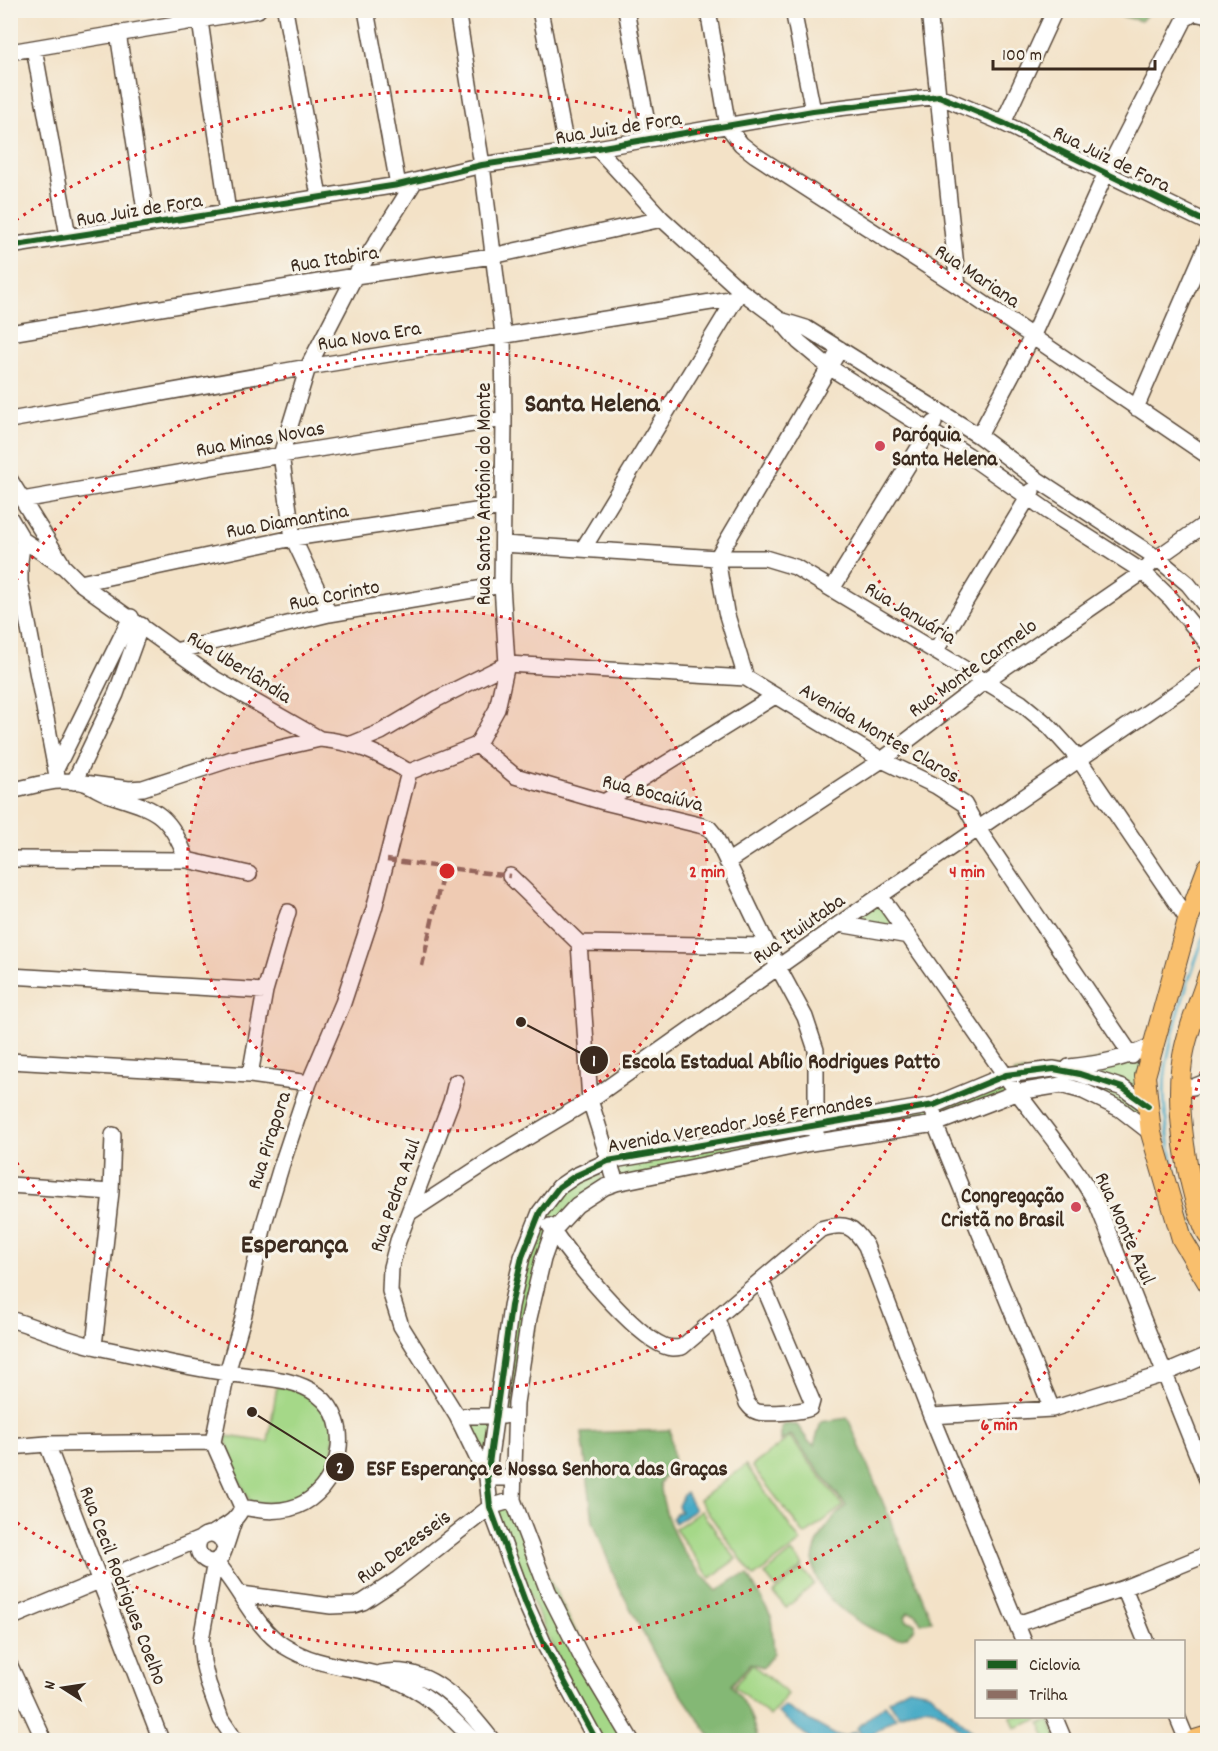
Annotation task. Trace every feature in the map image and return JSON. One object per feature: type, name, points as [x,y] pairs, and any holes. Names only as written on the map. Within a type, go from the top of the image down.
[{"type":"main road","points":[[1208,867],[1188,920],[1145,1076],[1151,1133],[1182,1239],[1208,1283]]},
{"type":"main road","points":[[1208,976],[1184,1050],[1181,1088],[1182,1125],[1188,1162],[1199,1217],[1208,1235]]},
{"type":"main road","points":[[1196,1740],[1208,1736]]},
{"type":"street","points":[[10,52],[258,10]]},
{"type":"street","points":[[285,10],[319,196]]},
{"type":"street","points":[[366,10],[398,185]]},
{"type":"street","name":"Rua Santo Antônio do Monte","points":[[457,10],[482,165],[503,334],[502,585],[507,664],[497,709],[477,745]]},
{"type":"street","points":[[540,10],[567,152]]},
{"type":"street","points":[[626,10],[650,138]]},
{"type":"street","points":[[708,10],[728,127]]},
{"type":"street","points":[[793,10],[813,111]]},
{"type":"street","points":[[930,10],[958,286]]},
{"type":"street","points":[[1003,123],[1055,10]]},
{"type":"street","points":[[979,436],[1032,337],[1106,173],[1185,19],[1201,15]]},
{"type":"street","points":[[200,21],[228,212]]},
{"type":"street","points":[[118,33],[147,224]]},
{"type":"street","points":[[34,48],[68,236]]},
{"type":"street","name":"Rua Juiz de Fora","points":[[10,246],[398,185],[482,165],[728,127],[813,111],[939,96],[1003,123],[1208,223]]},
{"type":"street","name":"Rua Mariana","points":[[728,127],[741,144],[755,155],[958,286],[1208,456]]},
{"type":"street","points":[[597,148],[662,219],[738,294],[780,320],[806,328],[979,436],[1038,480],[1157,558],[1188,584],[1208,609]]},
{"type":"street","points":[[329,614],[293,538],[280,455],[308,367],[355,276],[415,181]]},
{"type":"street","name":"Rua Itabira","points":[[10,333],[355,276],[492,256],[662,219]]},
{"type":"street","points":[[1136,408],[1208,242]]},
{"type":"street","points":[[583,549],[738,294]]},
{"type":"street","name":"Rua Nova Era","points":[[10,420],[738,294]]},
{"type":"street","points":[[780,320],[799,342],[829,367],[968,455],[1028,498],[1143,572],[1171,599],[1208,644]]},
{"type":"street","points":[[352,744],[381,732],[437,699],[507,664],[746,678],[726,612],[717,558],[840,349]]},
{"type":"street","points":[[832,589],[941,413]]},
{"type":"street","name":"Rua Minas Novas","points":[[22,500],[504,419]]},
{"type":"street","name":"Rua Uberlândia","points":[[10,480],[64,567]]},
{"type":"street","points":[[936,651],[1038,480]]},
{"type":"street","name":"Rua Diamantina","points":[[80,583],[293,538],[503,507]]},
{"type":"street","name":"Rua Uberlândia","points":[[10,518],[23,540],[64,567],[80,583],[215,679],[320,739],[352,744],[380,754],[409,772]]},
{"type":"street","name":"Rua Monte Carmelo","points":[[727,862],[882,760],[985,681],[1143,572],[1157,558],[1208,522]]},
{"type":"street","points":[[23,540],[20,582],[68,779]]},
{"type":"street","name":"Rua Januária","points":[[503,544],[717,558],[765,558],[795,567],[985,681],[1021,704],[1049,726],[1078,758],[1188,920]]},
{"type":"street","name":"Rua Corinto","points":[[175,651],[329,614],[502,585]]},
{"type":"street","points":[[68,779],[136,621]]},
{"type":"street","points":[[68,779],[116,694],[136,621]]},
{"type":"street","name":"Rua Ituiutaba","points":[[409,1213],[498,1155],[590,1100],[1078,758],[1208,671]]},
{"type":"street","name":"Avenida Montes Claros","points":[[746,678],[882,760],[936,786],[964,804],[978,829],[1132,1056]]},
{"type":"street","points":[[604,802],[775,696]]},
{"type":"street","points":[[10,791],[68,779],[129,789],[142,788],[232,759],[320,739]]},
{"type":"street","points":[[409,772],[477,745]]},
{"type":"street","name":"Rua Bocaiúva","points":[[477,745],[515,776],[604,802],[709,828],[805,1017],[816,1050],[816,1143]]},
{"type":"street","name":"Rua Pirapora","points":[[213,1442],[227,1373],[243,1318],[265,1220],[309,1083],[343,1003],[374,909],[409,772]]},
{"type":"street","points":[[68,779],[154,811],[163,818],[179,840],[187,860]]},
{"type":"street","points":[[10,860],[187,860],[249,874]]},
{"type":"street","points":[[510,876],[579,943],[590,1100],[616,1183]]},
{"type":"street","name":"Rua Monte Azul","points":[[880,896],[1018,1092],[1083,1179],[1096,1204],[1208,1482]]},
{"type":"street","points":[[250,1075],[265,991],[288,912]]},
{"type":"street","points":[[839,924],[909,936]]},
{"type":"street","points":[[579,943],[768,946]]},
{"type":"street","points":[[10,976],[265,991]]},
{"type":"street","points":[[1054,1069],[1099,1064],[1132,1056],[1153,1045]]},
{"type":"street","points":[[10,1061],[250,1075],[309,1083]]},
{"type":"street","name":"Avenida Vereador José Fernandes","points":[[596,1740],[543,1642],[526,1604],[490,1507],[487,1478],[511,1306],[522,1257],[540,1212],[559,1187],[575,1176],[608,1161],[934,1105],[1006,1075],[1054,1069],[1080,1074],[1123,1088],[1148,1106]]},
{"type":"street","points":[[1181,1088],[1193,1087],[1208,1081]]},
{"type":"street","name":"Rua Pedra Azul","points":[[456,1082],[451,1102],[391,1267],[390,1291],[401,1326],[457,1416],[487,1478]]},
{"type":"street","name":"Avenida Vereador José Fernandes","points":[[631,1740],[582,1658],[548,1591],[513,1500],[516,1417],[529,1318],[543,1259],[553,1231],[577,1205],[605,1187],[616,1183],[816,1143],[935,1124],[1018,1092],[1061,1085],[1083,1091],[1120,1109],[1151,1133]]},
{"type":"street","points":[[934,1105],[935,1124],[1052,1409]]},
{"type":"street","points":[[94,1346],[111,1192],[113,1135]]},
{"type":"street","points":[[10,1185],[111,1192]]},
{"type":"street","points":[[540,1212],[596,1286],[639,1329],[664,1347],[674,1349],[682,1347],[717,1319],[821,1229],[832,1226],[851,1227],[858,1232],[866,1246],[931,1416],[1024,1640]]},
{"type":"street","points":[[717,1319],[747,1403],[751,1408],[760,1412],[808,1410],[812,1401],[761,1280]]},
{"type":"street","points":[[10,1319],[94,1346],[304,1386],[320,1397],[330,1409],[340,1436],[339,1454],[326,1484],[309,1500],[289,1509],[266,1512],[242,1507]]},
{"type":"street","points":[[931,1416],[1052,1409],[1165,1374],[1208,1355]]},
{"type":"street","points":[[457,1416],[516,1417]]},
{"type":"street","points":[[10,1447],[47,1444],[213,1442],[242,1507],[240,1514],[211,1549],[213,1582],[201,1640],[208,1683],[221,1719],[235,1740]]},
{"type":"street","name":"Rua Cecil Rodrigues Coelho","points":[[47,1444],[161,1740]]},
{"type":"street","points":[[487,1478],[513,1478]]},
{"type":"street","name":"Rua Dezesseis","points":[[241,1594],[331,1606],[354,1605],[363,1602],[398,1579],[490,1507],[513,1500]]},
{"type":"street","points":[[10,1618],[178,1547],[211,1549]]},
{"type":"street","points":[[211,1549],[254,1615],[281,1644],[302,1656],[334,1667],[390,1678],[418,1691],[436,1704],[473,1740]]},
{"type":"street","points":[[1017,1624],[1124,1588],[1208,1554]]},
{"type":"street","points":[[1124,1588],[1146,1640]]},
{"type":"street","points":[[526,1604],[548,1591]]},
{"type":"street","points":[[10,1666],[44,1740]]},
{"type":"street","points":[[374,1674],[393,1670],[407,1672],[420,1675],[438,1685],[456,1698],[492,1740]]},
{"type":"street","points":[[1055,1718],[1064,1740]]},
{"type":"street","points":[[1178,1718],[1187,1740]]},
{"type":"green space","points":[[1104,10],[1150,11],[1141,21],[1104,12]]},
{"type":"green space","points":[[880,896],[909,936],[839,924]]},
{"type":"green space","points":[[1153,1045],[1151,1133],[1091,1094],[1025,1090],[1014,1073],[1067,1068]]},
{"type":"green space","points":[[1006,1075],[1018,1092],[935,1124],[866,1134],[864,1116],[934,1105]]},
{"type":"green space","points":[[815,1126],[816,1143],[616,1183],[608,1161]]},
{"type":"green space","points":[[597,1165],[605,1187],[553,1231],[516,1417],[495,1415],[504,1354],[540,1212]]},
{"type":"green space","points":[[277,1386],[289,1387],[318,1399],[334,1424],[332,1462],[310,1491],[280,1503],[258,1503],[250,1501],[234,1471],[225,1436],[268,1442]]},
{"type":"green space","points":[[495,1415],[487,1478],[457,1416]]},
{"type":"green space","points":[[848,1418],[932,1621],[921,1623],[916,1614],[908,1612],[905,1616],[907,1621],[915,1623],[915,1628],[905,1637],[897,1638],[878,1632],[846,1613],[825,1593],[814,1571],[814,1552],[820,1537],[829,1523],[846,1506],[791,1435],[781,1441],[781,1427],[786,1424],[797,1425],[809,1442],[814,1445],[821,1422]]},
{"type":"green space","points":[[670,1430],[674,1464],[660,1483],[667,1515],[678,1542],[695,1567],[717,1591],[736,1578],[748,1575],[771,1616],[774,1653],[763,1667],[751,1663],[731,1685],[748,1711],[758,1740],[714,1740],[710,1736],[657,1659],[616,1581],[593,1521],[582,1433]]},
{"type":"green space","points":[[790,1437],[843,1506],[805,1535],[752,1466]]},
{"type":"green space","points":[[746,1465],[801,1542],[754,1577],[699,1500]]},
{"type":"green space","points":[[513,1500],[522,1526],[631,1740],[596,1740],[594,1738],[490,1507]]},
{"type":"green space","points":[[701,1511],[736,1559],[710,1578],[675,1529]]},
{"type":"green space","points":[[792,1552],[803,1566],[776,1588],[765,1574]]},
{"type":"green space","points":[[802,1569],[814,1584],[786,1608],[774,1593]]},
{"type":"green space","points":[[752,1664],[788,1694],[770,1716],[734,1686]]},
{"type":"green space","points":[[1012,1718],[1042,1718],[1015,1728]]},
{"type":"green space","points":[[1050,1720],[1058,1740],[1047,1740],[1040,1723]]},
{"type":"water","points":[[686,1493],[695,1510],[675,1523],[672,1518],[676,1513],[681,1512],[678,1506]]},
{"type":"water","points":[[909,1688],[929,1692],[977,1736],[973,1740],[948,1718],[933,1709],[913,1710],[899,1716],[889,1701]]},
{"type":"water","points":[[885,1704],[896,1718],[864,1739],[857,1728]]},
{"type":"water","points":[[784,1706],[837,1736],[845,1736],[855,1731],[862,1739],[812,1740],[778,1713]]},
{"type":"waterway","points":[[1208,926],[1178,1013],[1169,1049],[1164,1088],[1165,1112],[1174,1167],[1189,1220],[1208,1261]]},
{"type":"marked path","points":[[387,860],[510,876]]},
{"type":"marked path","points":[[422,966],[444,867]]},
{"type":"cycle path","points":[[10,246],[398,185],[482,165],[813,111],[939,96],[1003,123],[1208,223]]},
{"type":"cycle path","points":[[596,1740],[543,1642],[526,1604],[490,1507],[487,1478],[511,1306],[522,1257],[540,1212],[559,1187],[575,1176],[608,1161],[934,1105],[1006,1075],[1054,1069],[1080,1074],[1123,1088],[1148,1106]]},
{"type":"place","name":"Paróquia Santa Helena","points":[[880,446]]},
{"type":"place","name":"Escola Estadual Abílio Rodrigues Patto","points":[[521,1022]]},
{"type":"place","name":"Congregação Cristã no Brasil","points":[[1076,1207]]},
{"type":"place","name":"ESF Esperança e Nossa Senhora das Graças","points":[[252,1412]]},
{"type":"district","name":"Santa Helena","points":[[592,402]]},
{"type":"district","name":"Esperança","points":[[294,1243]]}]
